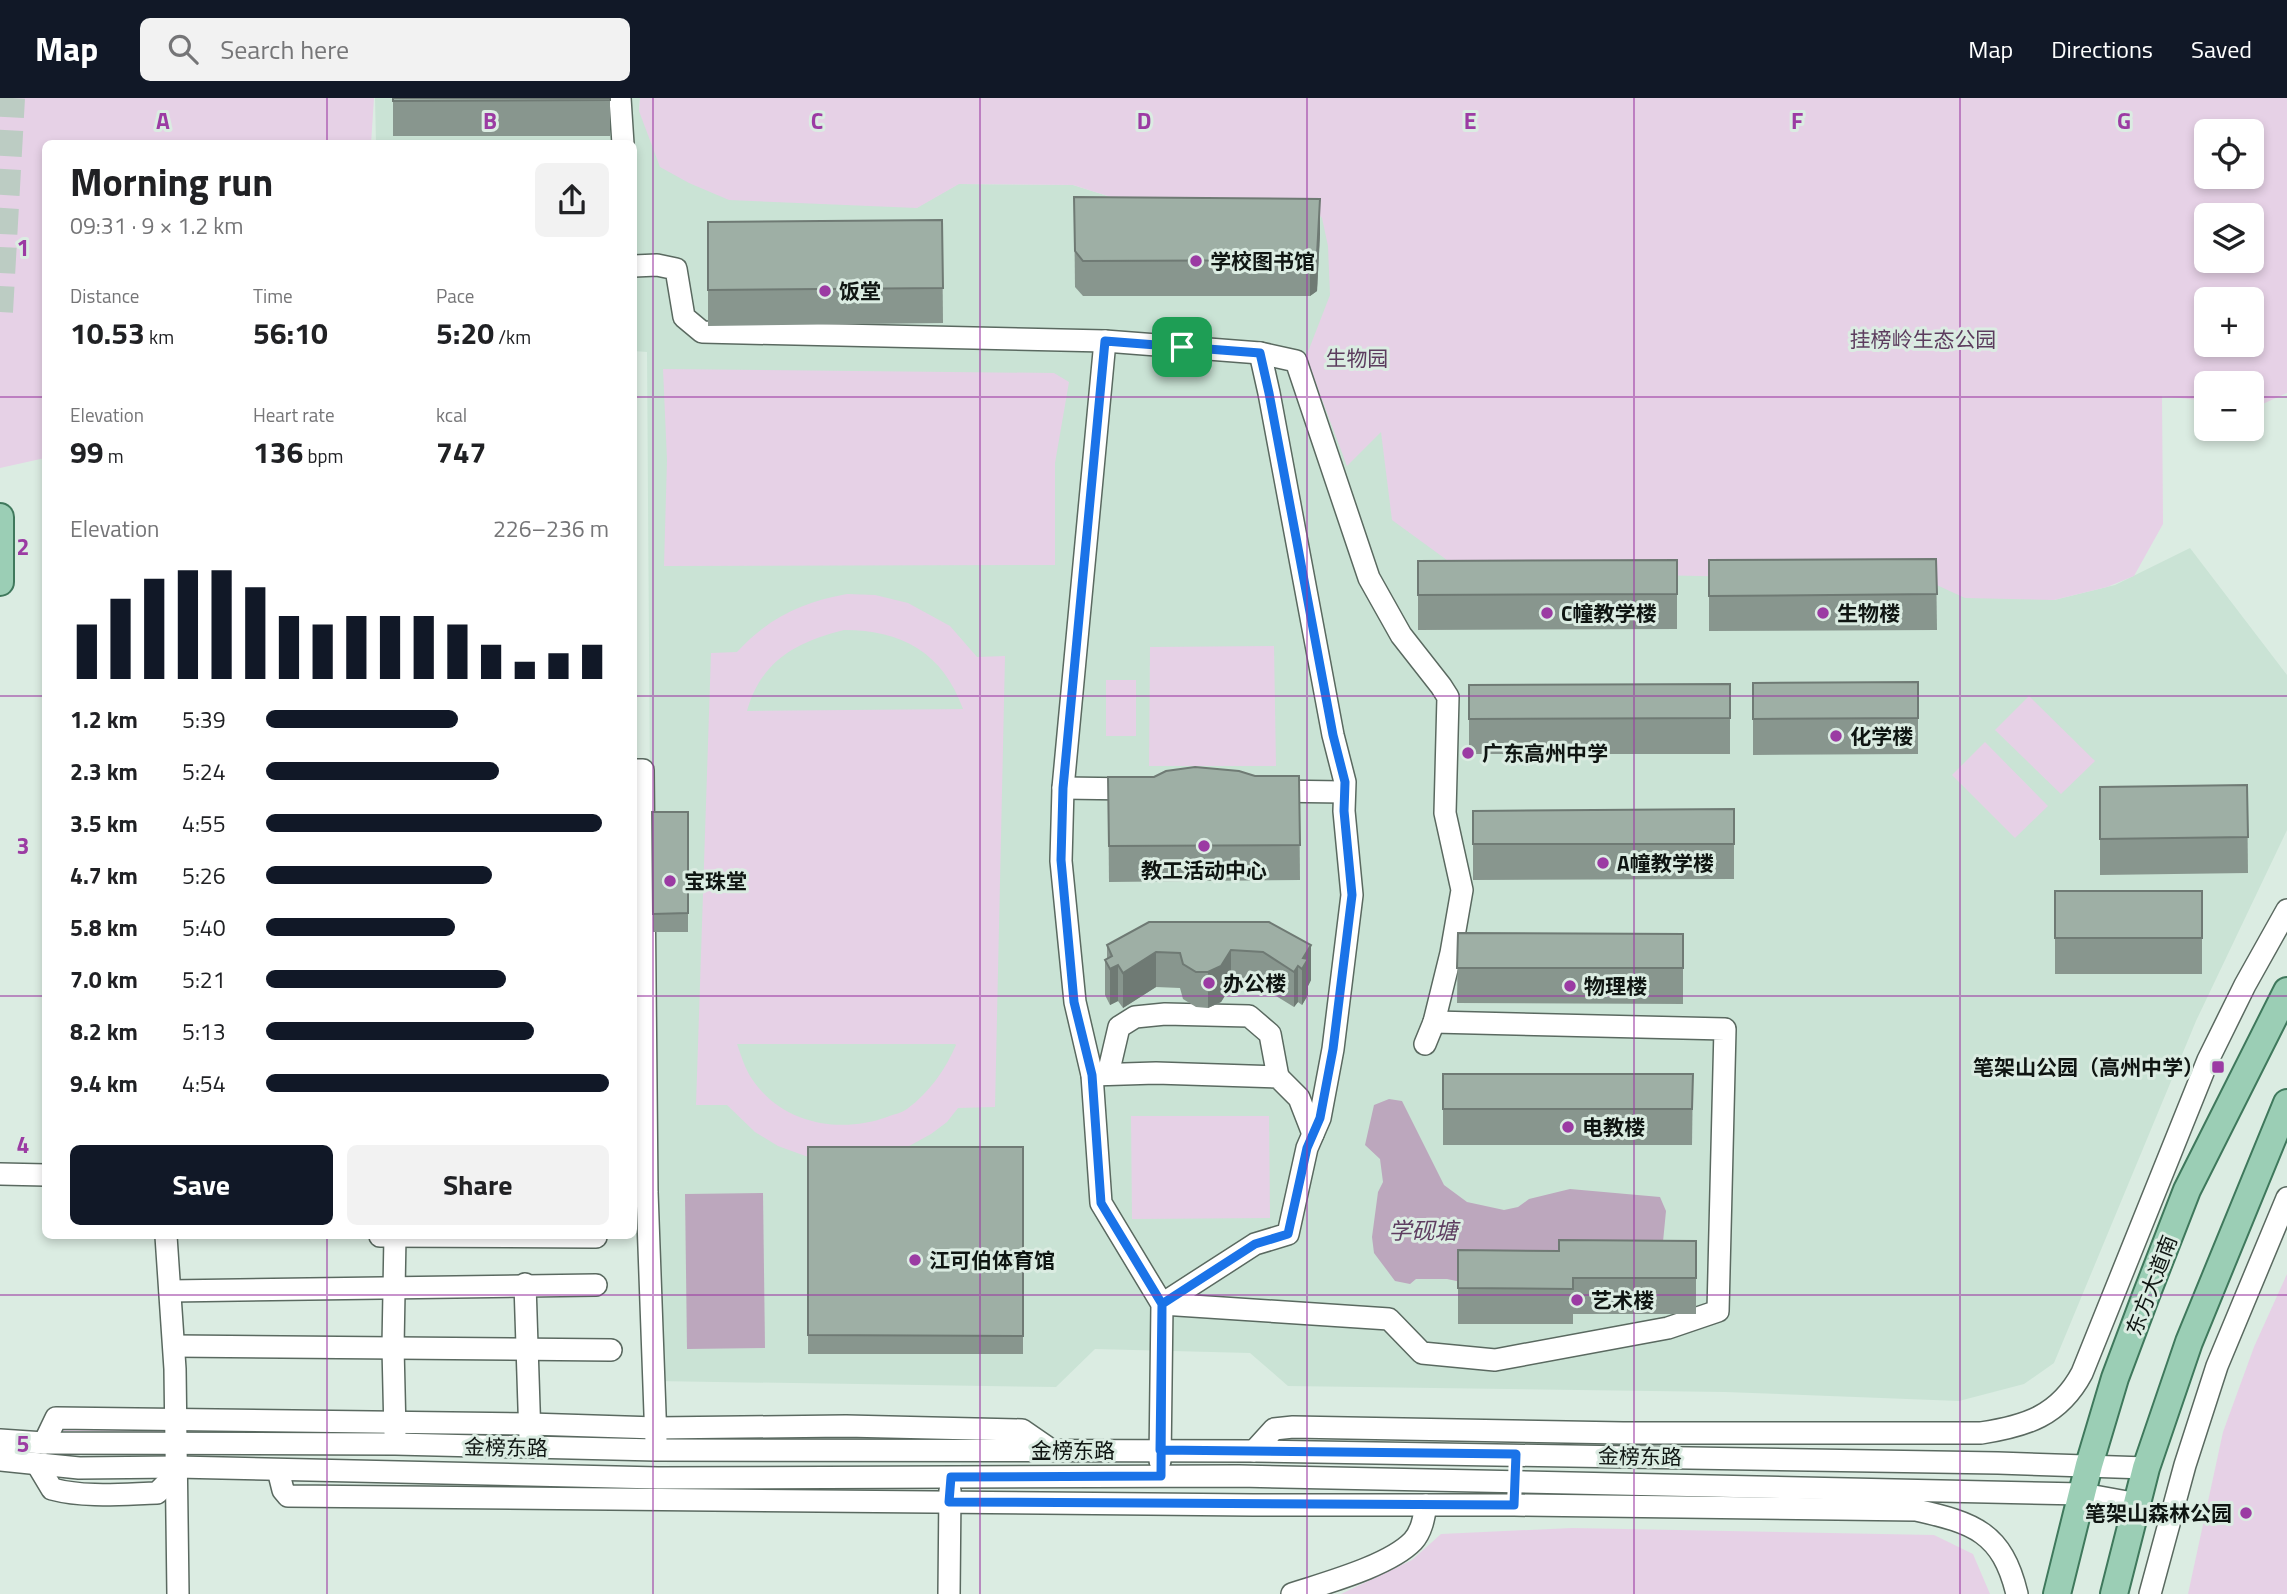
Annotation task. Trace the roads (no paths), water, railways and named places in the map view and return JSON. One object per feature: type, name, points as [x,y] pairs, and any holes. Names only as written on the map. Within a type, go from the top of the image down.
[{"type":"main road","points":[[0,517],[0,582]]},
{"type":"main road","name":"东方大道南","points":[[2057,1594],[2089,1465],[2115,1378],[2188,1190],[2280,1018],[2287,991]]},
{"type":"main road","points":[[2114,1594],[2146,1468],[2189,1342],[2287,1103]]},
{"type":"street","points":[[620,98],[623,140]]},
{"type":"street","points":[[637,265],[676,269],[684,317],[702,332],[1105,341],[1260,353],[1296,361],[1369,578],[1401,635],[1448,697],[1445,813],[1462,890],[1451,953],[1434,1022],[1425,1044]]},
{"type":"street","points":[[1105,341],[1063,788],[1061,860],[1074,1002],[1100,1074],[1101,1203],[1162,1304],[1161,1476]]},
{"type":"street","points":[[1162,1304],[1255,1244],[1288,1234],[1307,1148],[1320,1118],[1333,1049],[1352,895],[1345,782],[1333,735],[1260,353]]},
{"type":"street","points":[[637,771],[643,770],[647,1192],[656,1450],[677,1499]]},
{"type":"street","points":[[1063,788],[1152,789]]},
{"type":"street","points":[[1247,790],[1344,792]]},
{"type":"street","points":[[1254,1451],[1274,1429],[1293,1427],[1623,1433],[1981,1433],[2016,1427],[2046,1413],[2072,1392],[2082,1373],[2208,1060],[2245,985],[2287,910]]},
{"type":"street","points":[[1100,1074],[1119,1027],[1135,1017],[1165,1014],[1248,1016],[1270,1034],[1278,1077],[1299,1098],[1313,1134]]},
{"type":"street","points":[[1162,1304],[1390,1319],[1422,1353],[1495,1360],[1668,1328],[1718,1311],[1725,1029],[1434,1022]]},
{"type":"street","points":[[1100,1074],[1278,1077]]},
{"type":"street","points":[[0,1174],[42,1175]]},
{"type":"street","points":[[2150,1594],[2217,1366],[2287,1198]]},
{"type":"street","points":[[166,1239],[174,1346],[178,1594]]},
{"type":"street","points":[[395,1239],[395,1444]]},
{"type":"street","points":[[525,1284],[530,1447]]},
{"type":"street","points":[[170,1291],[596,1284]]},
{"type":"street","points":[[174,1346],[611,1350]]},
{"type":"street","points":[[44,1443],[56,1418],[656,1428],[846,1426],[1022,1430],[1051,1450]]},
{"type":"street","name":"金榜东路","points":[[0,1440],[44,1443],[395,1444],[656,1450],[1160,1450],[1516,1454],[2146,1468]]},
{"type":"street","points":[[887,1451],[888,1477]]},
{"type":"street","points":[[1514,1505],[1516,1454]]},
{"type":"street","name":"金榜东路","points":[[0,1460],[79,1468],[668,1478],[1161,1476],[1515,1481],[2083,1494],[2138,1504]]},
{"type":"street","points":[[278,1470],[283,1490],[288,1496],[1916,1510],[1967,1523],[1994,1542],[2005,1558],[2017,1594]]},
{"type":"street","points":[[345,1471],[345,1497]]},
{"type":"street","points":[[451,1474],[451,1498]]},
{"type":"street","points":[[949,1594],[951,1477]]},
{"type":"street","points":[[1292,1594],[1393,1555],[1414,1540],[1421,1527],[1426,1505]]},
{"type":"water","name":"学砚塘","points":[[1389,1099],[1402,1101],[1444,1185],[1467,1202],[1504,1210],[1518,1207],[1529,1199],[1570,1189],[1660,1197],[1666,1211],[1662,1252],[1461,1282],[1447,1279],[1416,1279],[1410,1284],[1395,1281],[1374,1253],[1372,1237],[1378,1192],[1383,1182],[1380,1159],[1365,1145],[1374,1105]]},
{"type":"water","points":[[763,1193],[765,1348],[687,1349],[685,1194]]},
{"type":"tunnel","points":[[0,312],[12,98]]},
{"type":"place","name":"学校图书馆","points":[[1196,261]]},
{"type":"place","name":"饭堂","points":[[825,291]]},
{"type":"place","name":"C幢教学楼","points":[[1547,613]]},
{"type":"place","name":"生物楼","points":[[1823,613]]},
{"type":"place","name":"化学楼","points":[[1836,736]]},
{"type":"place","name":"广东高州中学","points":[[1468,753]]},
{"type":"place","name":"教工活动中心","points":[[1204,846]]},
{"type":"place","name":"A幢教学楼","points":[[1603,863]]},
{"type":"place","name":"宝珠堂","points":[[670,881]]},
{"type":"place","name":"办公楼","points":[[1209,983]]},
{"type":"place","name":"物理楼","points":[[1570,986]]},
{"type":"place","name":"笔架山公园（高州中学）","points":[[2218,1067]]},
{"type":"place","name":"电教楼","points":[[1568,1127]]},
{"type":"place","name":"江可伯体育馆","points":[[915,1260]]},
{"type":"place","name":"艺术楼","points":[[1577,1300]]},
{"type":"place","name":"笔架山森林公园","points":[[2246,1513]]},
{"type":"park label","name":"挂榜岭生态公园","points":[[1923,339]]},
{"type":"park label","name":"生物园","points":[[1357,358]]}]
